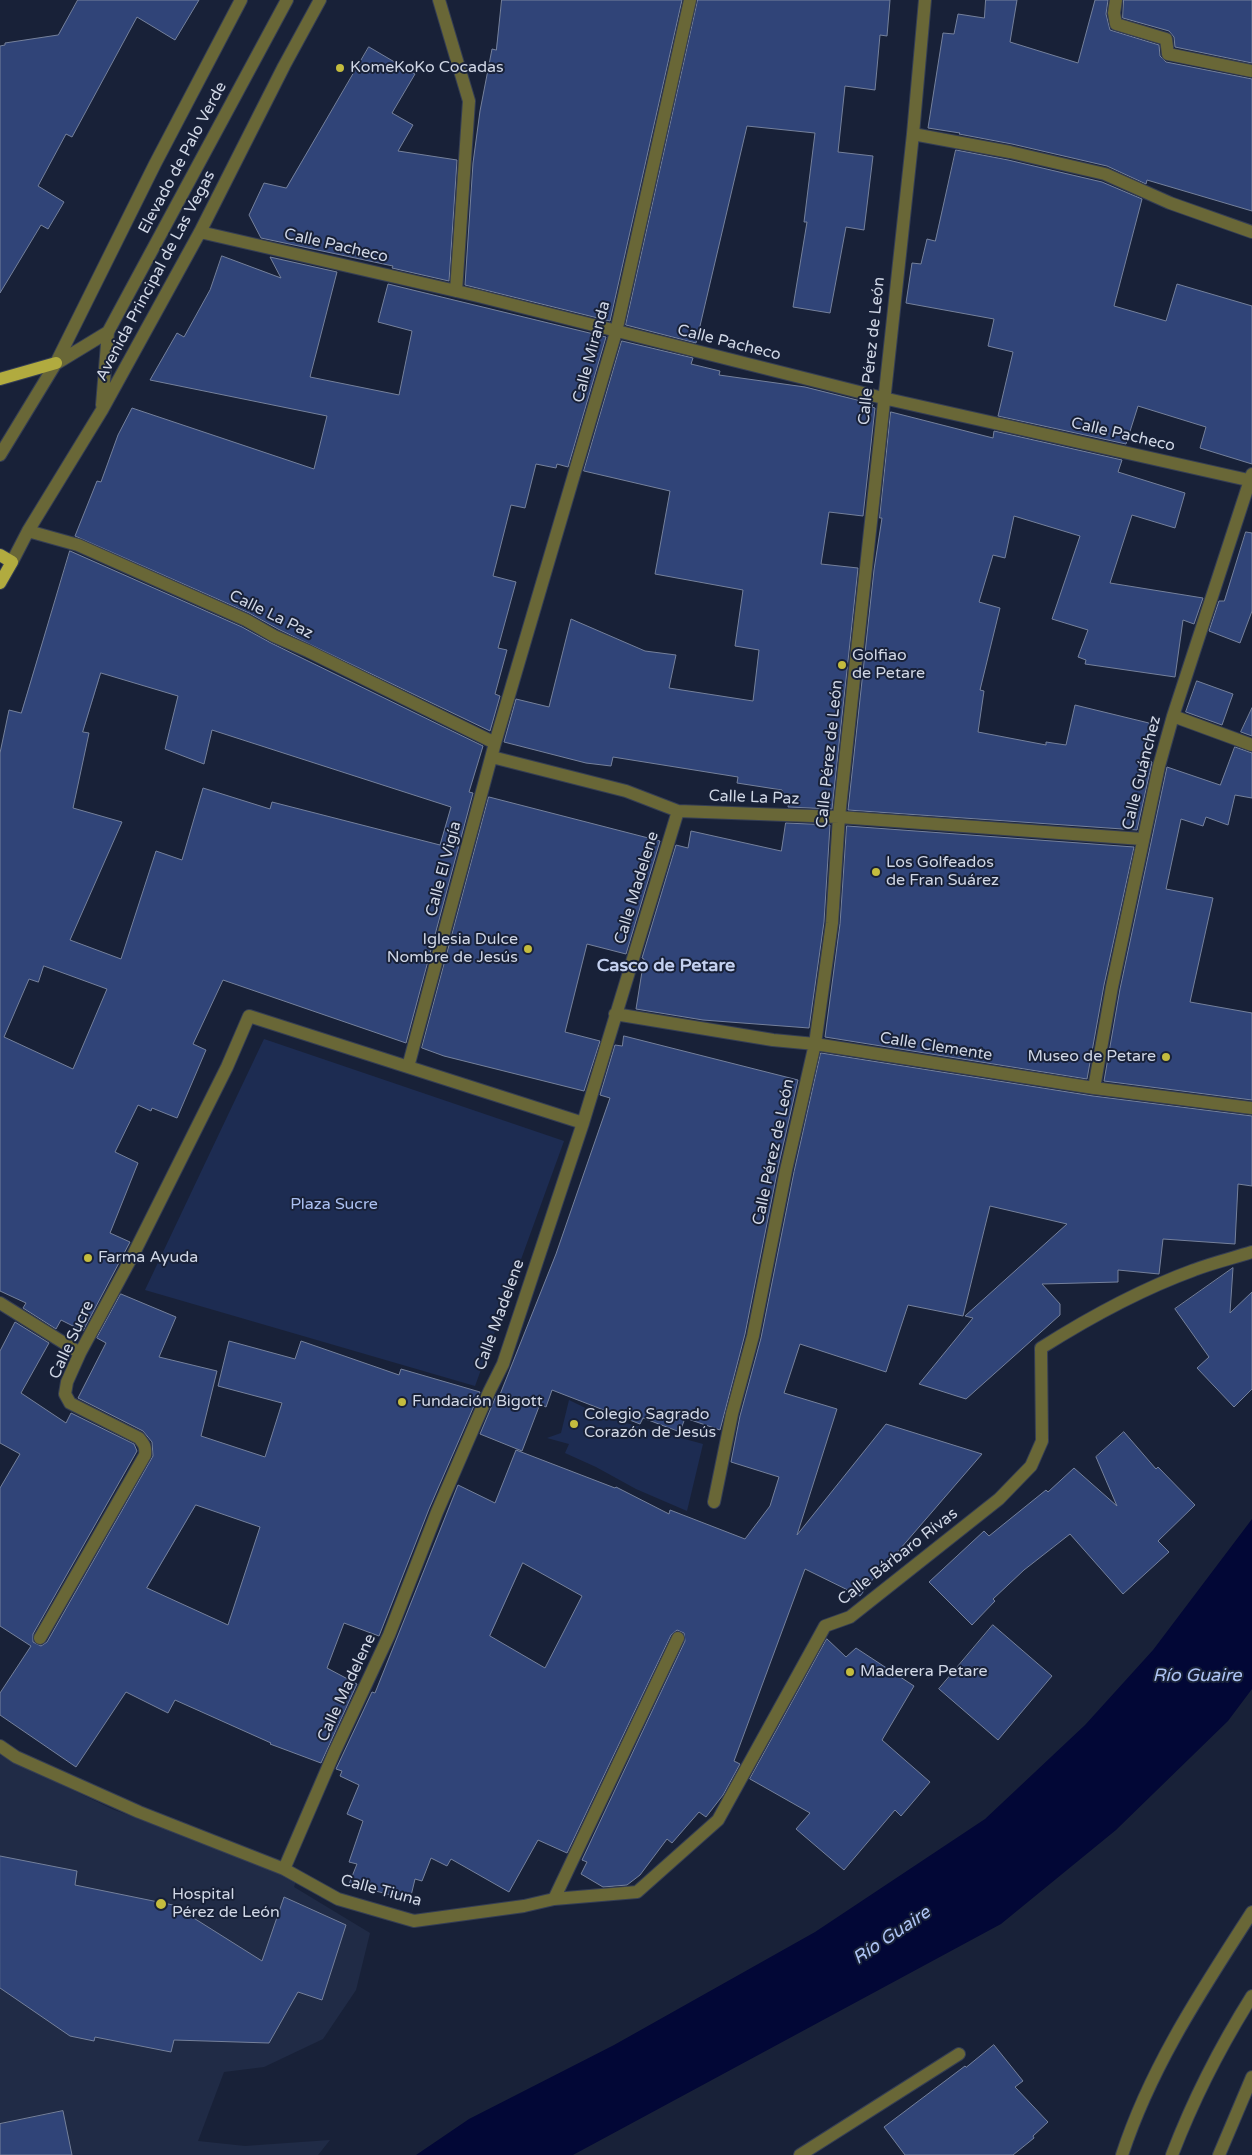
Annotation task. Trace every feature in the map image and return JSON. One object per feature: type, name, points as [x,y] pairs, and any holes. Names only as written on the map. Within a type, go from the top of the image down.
[{"type":"main road","points":[[0,379],[56,363]]},
{"type":"main road","points":[[0,555],[12,562],[0,583]]},
{"type":"street","points":[[0,455],[56,363],[155,164],[241,0]]},
{"type":"street","name":"Elevado de Palo Verde","points":[[102,410],[108,332],[287,0]]},
{"type":"street","name":"Avenida Principal de Las Vegas","points":[[12,562],[28,531],[102,410],[200,232],[284,66],[320,0]]},
{"type":"street","points":[[439,0],[470,101],[456,291]]},
{"type":"street","name":"Calle Miranda","points":[[507,708],[616,332],[690,0]]},
{"type":"street","name":"Calle Pérez de León","points":[[714,1502],[732,1414],[753,1336],[786,1170],[815,1044],[832,923],[839,817],[913,134],[925,0]]},
{"type":"street","points":[[1116,0],[1114,13],[1116,24],[1166,39],[1168,54],[1252,71]]},
{"type":"street","points":[[913,134],[1010,152],[1105,174],[1170,203],[1252,232]]},
{"type":"street","name":"Calle Pacheco","points":[[200,232],[456,291],[883,398],[1251,478]]},
{"type":"street","points":[[56,363],[108,332]]},
{"type":"street","name":"Calle Guánchez","points":[[1094,1088],[1112,987],[1159,766],[1173,716],[1251,478]]},
{"type":"street","name":"Calle La Paz","points":[[28,531],[78,545],[246,620],[274,636],[308,650],[495,742]]},
{"type":"street","name":"Calle El Vigía","points":[[408,1067],[495,742],[507,708]]},
{"type":"street","points":[[1173,716],[1252,745]]},
{"type":"street","name":"Calle La Paz","points":[[492,757],[626,791],[678,811],[839,817],[1142,839]]},
{"type":"street","name":"Calle Madelene","points":[[284,1869],[334,1753],[389,1635],[437,1512],[503,1364],[583,1123],[678,811]]},
{"type":"street","name":"Calle Clemente","points":[[615,1014],[773,1040],[815,1044],[1094,1088],[1252,1108]]},
{"type":"street","name":"Calle Sucre","points":[[40,1638],[145,1455],[146,1450],[145,1445],[139,1438],[70,1403],[64,1394],[67,1382],[80,1353],[139,1244],[227,1067],[249,1016],[408,1067]]},
{"type":"street","points":[[408,1067],[583,1123]]},
{"type":"street","name":"Calle Bárbaro Rívas","points":[[554,1899],[637,1892],[718,1820],[825,1626],[850,1617],[999,1499],[1031,1466],[1042,1441],[1041,1348],[1087,1318],[1127,1298],[1194,1269],[1252,1252]]},
{"type":"street","points":[[0,1303],[80,1353]]},
{"type":"street","points":[[554,1899],[678,1638]]},
{"type":"street","name":"Calle Tiuna","points":[[0,1746],[16,1758],[139,1812],[284,1869],[338,1899],[414,1920],[524,1906],[554,1899]]},
{"type":"street","points":[[1122,2155],[1134,2120],[1186,2014],[1252,1912]]},
{"type":"street","points":[[1172,2155],[1188,2112],[1233,2026],[1252,1996]]},
{"type":"street","points":[[800,2155],[959,2054]]},
{"type":"street","points":[[1219,2155],[1252,2077]]},
{"type":"shaded area","name":"Hospital Pérez de León","points":[[0,1755],[112,1809],[297,1878],[294,1887],[370,1933],[356,1990],[323,2039],[264,2067],[224,2072],[198,2141],[245,2146],[330,2140],[318,2155],[0,2155]]},
{"type":"green space","name":"Plaza Sucre","points":[[264,1039],[564,1141],[475,1386],[145,1290]]},
{"type":"green space","points":[[569,1400],[604,1417],[703,1444],[687,1511],[636,1489],[596,1467],[565,1453],[569,1444],[547,1438],[561,1433]]},
{"type":"water","name":"Río Guaire","points":[[1252,1519],[1252,1689],[1228,1721],[1116,1830],[1001,1924],[573,2155],[416,2155],[469,2119],[614,2045],[815,1932],[985,1819],[1085,1725],[1153,1650]]},
{"type":"building","points":[[78,0],[199,0],[175,40],[137,17],[72,137],[66,134],[38,186],[64,202],[48,229],[41,225],[0,293],[0,46],[5,45],[5,43],[58,35]]},
{"type":"building","points":[[502,0],[682,0],[610,321],[465,285],[473,163],[480,111],[492,49],[496,50]]},
{"type":"building","points":[[698,0],[890,0],[887,36],[880,35],[875,90],[845,86],[838,152],[873,156],[864,230],[846,227],[830,313],[793,307],[807,222],[804,222],[815,133],[747,126],[696,343],[626,325]]},
{"type":"building","points":[[986,0],[1017,0],[1010,42],[1078,63],[1095,0],[1108,0],[1106,14],[1110,30],[1159,45],[1160,56],[1166,62],[1252,79],[1252,211],[1147,180],[1146,184],[1107,166],[1012,144],[928,128],[943,33],[954,34],[958,14],[984,18]]},
{"type":"building","points":[[1124,0],[1252,0],[1252,63],[1175,47],[1174,37],[1169,31],[1123,18]]},
{"type":"building","points":[[369,47],[415,74],[392,113],[413,125],[398,151],[457,160],[449,281],[392,268],[393,266],[261,238],[249,215],[264,183],[286,188]]},
{"type":"building","points":[[956,150],[1102,182],[1142,199],[1114,306],[1166,321],[1177,284],[1252,306],[1252,464],[1200,448],[1206,427],[1138,406],[1126,444],[998,416],[1013,352],[988,346],[994,319],[906,303],[912,263],[921,264],[927,239],[935,241]]},
{"type":"building","points":[[222,256],[281,278],[270,257],[337,272],[310,377],[399,395],[412,331],[378,322],[388,284],[606,337],[568,467],[557,464],[556,468],[536,464],[525,508],[511,505],[493,576],[516,582],[498,648],[507,650],[495,694],[500,696],[490,731],[278,629],[249,613],[75,536],[97,481],[101,482],[118,435],[132,408],[314,469],[327,416],[150,380],[177,333],[184,337],[210,290]]},
{"type":"building","points":[[622,341],[693,358],[691,364],[720,371],[719,375],[805,387],[873,404],[872,407],[875,408],[863,516],[829,512],[821,564],[858,568],[832,809],[788,807],[790,795],[782,794],[782,790],[737,783],[738,777],[613,757],[611,766],[586,763],[504,742],[516,699],[549,707],[571,619],[645,651],[676,655],[669,688],[753,701],[759,650],[735,646],[743,590],[655,574],[670,491],[584,471]]},
{"type":"building","points":[[891,412],[993,438],[994,431],[1122,460],[1118,472],[1185,493],[1175,528],[1132,515],[1110,583],[1203,598],[1194,624],[1183,620],[1175,677],[1085,664],[1086,660],[1078,657],[1088,630],[1052,619],[1080,536],[1014,516],[1005,558],[993,555],[979,602],[1000,608],[980,690],[984,691],[978,732],[1046,745],[1046,742],[1066,745],[1075,705],[1153,724],[1145,760],[1152,762],[1137,830],[848,810],[874,570],[882,518],[880,518]]},
{"type":"building","points":[[1246,532],[1252,533],[1252,611],[1240,643],[1209,631],[1219,601],[1224,601]]},
{"type":"building","points":[[70,551],[242,627],[271,643],[483,746],[469,792],[473,793],[406,1043],[223,980],[193,1044],[206,1050],[177,1118],[152,1108],[151,1111],[138,1105],[115,1152],[138,1163],[110,1233],[130,1242],[83,1331],[61,1320],[56,1329],[23,1308],[26,1303],[0,1291],[0,753],[9,710],[21,713]],"holes":[[[101,673],[178,696],[165,749],[204,764],[212,730],[451,807],[440,845],[272,802],[270,809],[203,788],[182,860],[156,851],[121,959],[70,940],[122,822],[73,808],[89,733],[83,732]],[[44,966],[107,989],[73,1069],[4,1037],[29,979],[38,982]]]},
{"type":"building","points":[[1197,681],[1233,694],[1222,725],[1186,712]]},
{"type":"building","points":[[1252,708],[1252,736],[1241,732]]},
{"type":"building","points":[[1235,747],[1252,753],[1252,798],[1235,795],[1228,825],[1206,817],[1203,826],[1181,819],[1166,889],[1213,898],[1190,1002],[1252,1013],[1252,1100],[1104,1081],[1120,989],[1167,767],[1220,785]]},
{"type":"building","name":"Iglesia Dulce Nombre de Jesús","points":[[489,797],[660,841],[626,954],[587,944],[565,1032],[600,1041],[584,1091],[444,1056],[422,1048]]},
{"type":"building","points":[[786,823],[830,825],[824,922],[809,1028],[703,1020],[636,1009],[644,959],[642,958],[676,845],[688,848],[691,831],[781,851]]},
{"type":"building","points":[[847,826],[1134,847],[1104,985],[1087,1079],[825,1037],[840,924]]},
{"type":"building","points":[[624,1036],[798,1080],[778,1168],[745,1334],[720,1430],[685,1418],[680,1432],[643,1418],[640,1424],[552,1390],[546,1407],[540,1404],[522,1451],[480,1434],[496,1396],[499,1397],[556,1254],[610,1098],[600,1095],[615,1045],[622,1046]]},
{"type":"building","points":[[821,1053],[1093,1096],[1252,1116],[1252,1186],[1238,1184],[1235,1244],[1163,1239],[1159,1274],[1118,1270],[1118,1282],[1042,1284],[1060,1304],[1060,1315],[966,1399],[919,1384],[973,1318],[965,1316],[1067,1224],[990,1206],[963,1316],[908,1305],[886,1372],[800,1344],[784,1393],[837,1409],[797,1535],[886,1424],[982,1454],[888,1563],[886,1562],[860,1596],[805,1569],[734,1761],[740,1764],[723,1795],[706,1817],[699,1812],[672,1843],[667,1839],[640,1875],[627,1885],[603,1887],[581,1874],[587,1862],[582,1860],[685,1641],[684,1633],[677,1630],[671,1635],[567,1853],[538,1840],[509,1892],[451,1859],[447,1866],[431,1858],[422,1881],[415,1879],[410,1900],[349,1884],[357,1864],[349,1862],[363,1821],[347,1814],[359,1785],[340,1776],[342,1771],[336,1769],[372,1692],[375,1693],[458,1485],[495,1503],[516,1450],[616,1487],[669,1514],[670,1510],[745,1539],[770,1506],[779,1477],[731,1462],[740,1416],[761,1338],[794,1172]],"holes":[[[523,1563],[582,1596],[545,1668],[490,1636]]]},
{"type":"building","points":[[1233,1268],[1230,1313],[1252,1292],[1252,1389],[1234,1407],[1197,1368],[1209,1357],[1175,1309]]},
{"type":"building","points":[[121,1294],[176,1317],[159,1357],[217,1371],[201,1436],[265,1457],[282,1403],[218,1386],[229,1341],[295,1359],[301,1341],[399,1375],[401,1369],[480,1392],[429,1509],[379,1636],[344,1623],[327,1668],[357,1684],[321,1763],[270,1744],[175,1700],[168,1713],[126,1692],[76,1767],[0,1715],[0,1693],[31,1646],[0,1626],[0,1488],[20,1454],[0,1443],[0,1351],[15,1322],[49,1343],[21,1393],[66,1423],[71,1413],[134,1444],[137,1451],[33,1634],[33,1642],[41,1646],[47,1642],[153,1456],[152,1442],[143,1431],[78,1398],[106,1343],[97,1338]],"holes":[[[196,1505],[260,1527],[228,1625],[147,1588]]]},
{"type":"building","points":[[1124,1432],[1156,1469],[1158,1467],[1195,1505],[1158,1541],[1169,1552],[1123,1594],[1070,1534],[1024,1570],[993,1599],[995,1601],[972,1625],[929,1582],[984,1531],[989,1536],[1046,1490],[1048,1492],[1074,1468],[1117,1506],[1096,1457]]},
{"type":"building","points":[[993,1625],[1052,1676],[998,1740],[939,1689]]},
{"type":"building","points":[[827,1639],[846,1657],[856,1648],[914,1686],[882,1740],[930,1782],[901,1816],[895,1810],[844,1870],[796,1829],[810,1813],[750,1779]]},
{"type":"building","points":[[0,1856],[77,1871],[75,1885],[173,1905],[262,1961],[284,1897],[346,1925],[322,2000],[298,1992],[269,2043],[174,2040],[171,2052],[95,2037],[94,2041],[70,2036],[0,1988]]},
{"type":"building","points":[[994,2045],[1023,2081],[1015,2087],[1048,2122],[1033,2136],[1034,2138],[1013,2155],[905,2155],[884,2127]]},
{"type":"building","points":[[63,2111],[72,2155],[0,2155],[0,2124]]},
{"type":"place","name":"KomeKoKo Cocadas","points":[[340,68]]},
{"type":"place","name":"Golfiao de Petare","points":[[842,665]]},
{"type":"place","name":"Los Golfeados de Fran Suárez","points":[[876,872]]},
{"type":"place","name":"Iglesia Dulce Nombre de Jesús","points":[[528,949]]},
{"type":"place","name":"Museo de Petare","points":[[1166,1057]]},
{"type":"place","name":"Farma Ayuda","points":[[88,1258]]},
{"type":"place","name":"Fundación Bigott","points":[[402,1402]]},
{"type":"place","name":"Colegio Sagrado Corazón de Jesús","points":[[574,1424]]},
{"type":"place","name":"Maderera Petare","points":[[850,1672]]},
{"type":"place","name":"Hospital Pérez de León","points":[[161,1904]]},
{"type":"district","name":"Casco de Petare","points":[[666,966]]}]
